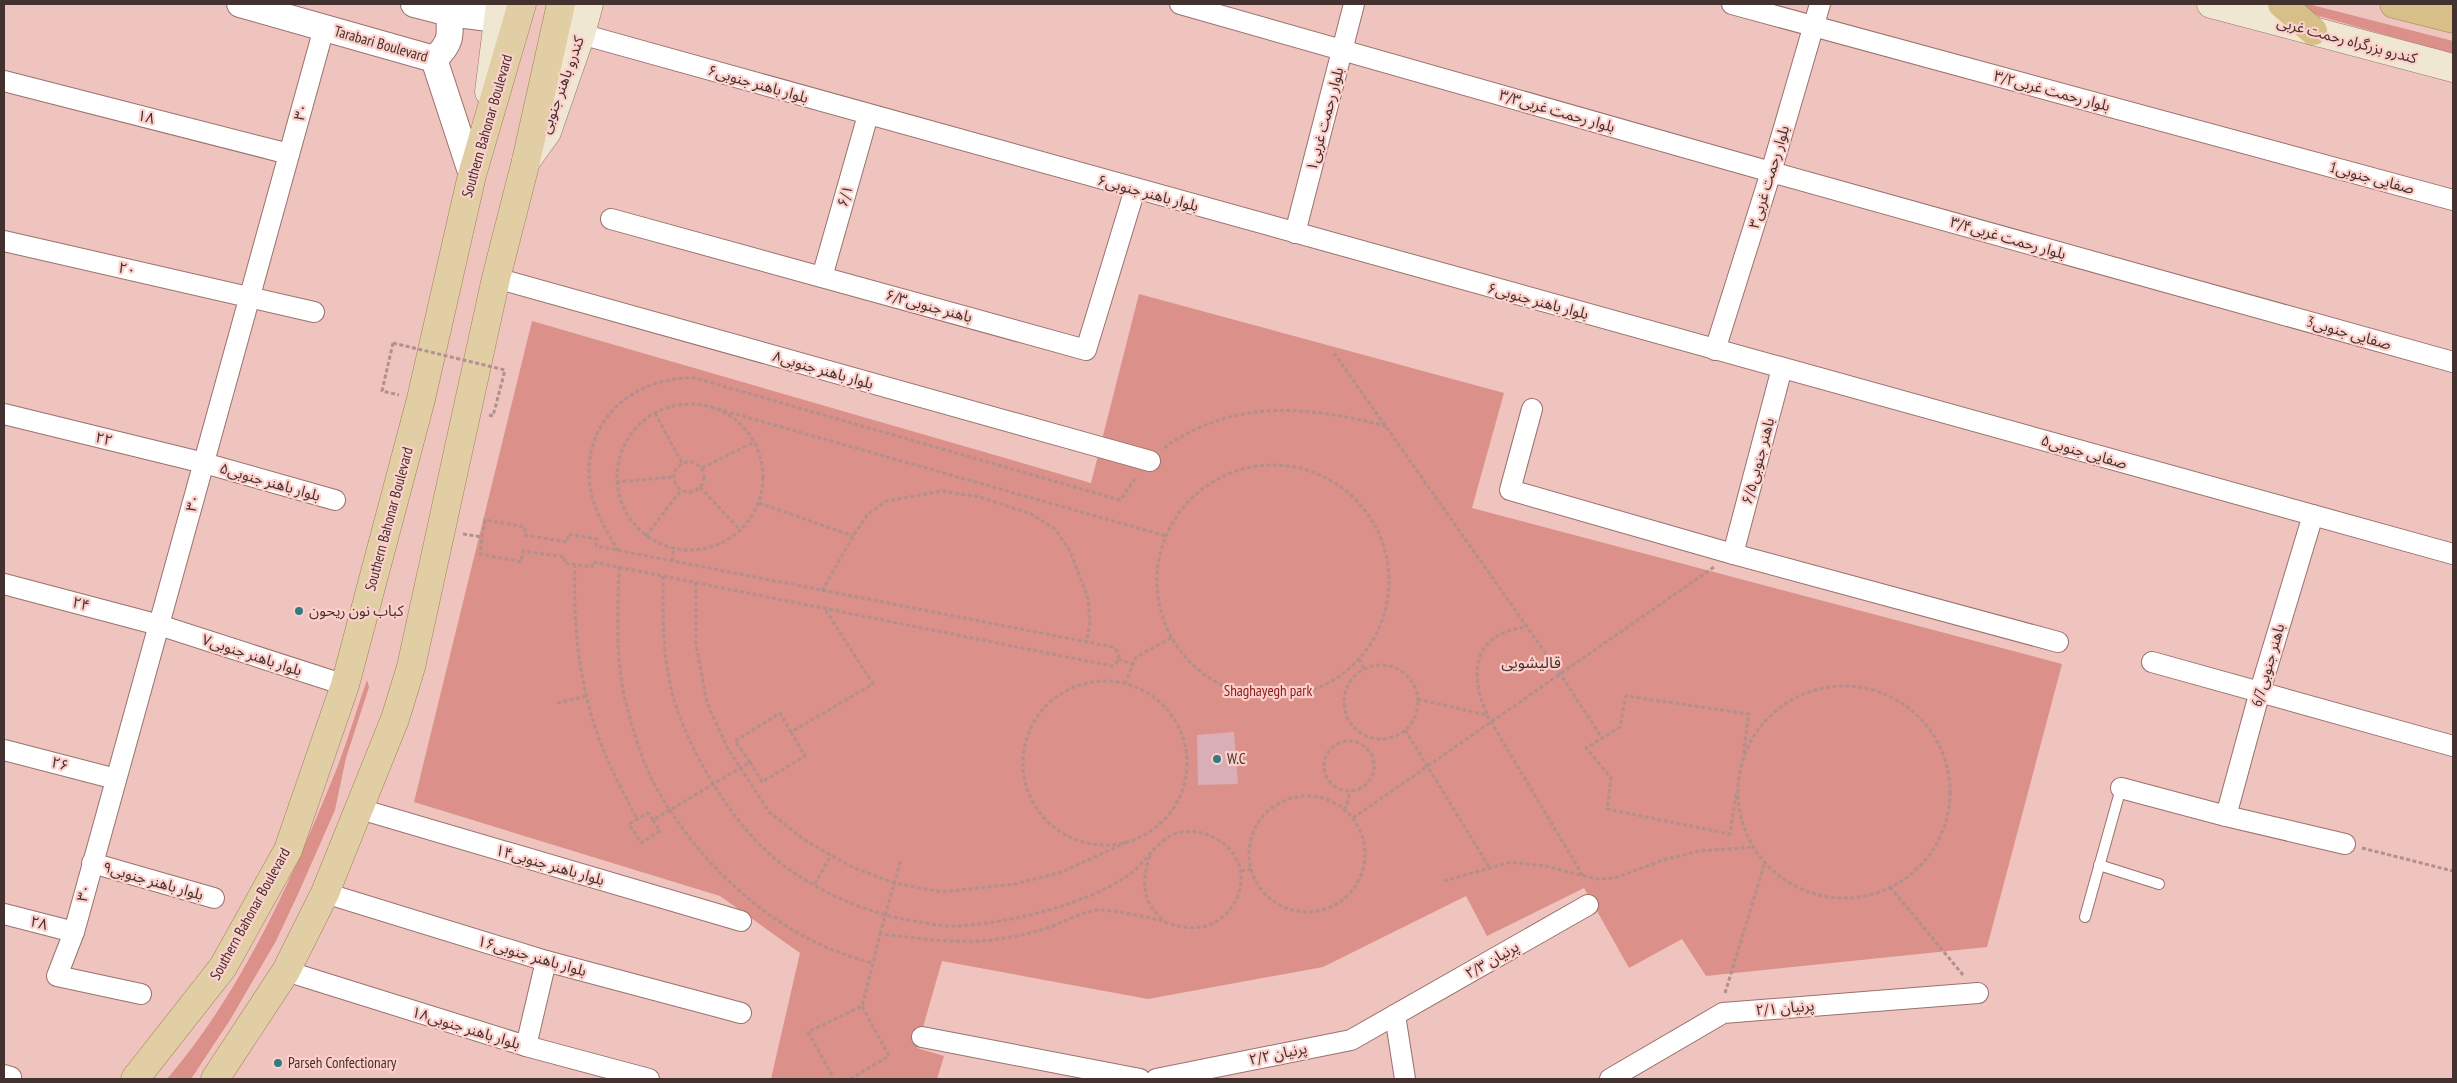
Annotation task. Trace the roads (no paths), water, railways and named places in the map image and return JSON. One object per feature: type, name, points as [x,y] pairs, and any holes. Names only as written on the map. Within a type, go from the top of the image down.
[{"type":"highway","points":[[2282,4],[2314,31]]},
{"type":"highway","points":[[2394,4],[2453,19]]},
{"type":"main road","name":"Southern Bahonar Boulevard","points":[[135,1079],[224,967],[288,850],[345,685],[421,399],[472,175],[522,4]]},
{"type":"main road","points":[[216,1079],[286,971],[325,893],[395,719],[408,676],[496,278],[526,161],[561,4]]},
{"type":"main road","name":"کندرو باهنر جنوبی","points":[[526,161],[547,132],[581,34],[589,4]]},
{"type":"main road","name":"کندرو بزرگراه رحمت غربی","points":[[2211,4],[2453,68]]},
{"type":"main road","points":[[485,126],[498,11]]},
{"type":"street","name":"Tarabari Boulevard","points":[[240,4],[434,59],[472,175]]},
{"type":"street","points":[[414,4],[448,13],[498,11]]},
{"type":"street","name":"بلوار رحمت غربی۳/۳","points":[[1180,4],[1771,172]]},
{"type":"street","name":"بلوار رحمت غربی۱","points":[[1295,233],[1354,4]]},
{"type":"street","name":"بلوار رحمت غربی۳/۲","points":[[1732,4],[2290,156]]},
{"type":"street","name":"بلوار رحمت غربی۳","points":[[1715,350],[1771,172],[1820,4]]},
{"type":"street","points":[[434,59],[446,48],[451,32],[448,13]]},
{"type":"street","name":"۳۰","points":[[142,994],[57,976],[74,932],[324,28]]},
{"type":"street","name":"بلوار باهنر جنوبی۶","points":[[581,34],[1715,350]]},
{"type":"street","name":"۱۸","points":[[4,81],[289,154]]},
{"type":"street","name":"۶/۱","points":[[822,277],[868,115]]},
{"type":"street","name":"1صفایی جنوبی","points":[[2290,156],[2453,200]]},
{"type":"street","name":"بلوار رحمت غربی۳/۴","points":[[1771,172],[2246,304]]},
{"type":"street","name":"۶/۳باهنر جنوبی","points":[[611,219],[1086,350],[1135,189]]},
{"type":"street","name":"۲۰","points":[[4,241],[314,312]]},
{"type":"street","name":"۸بلوار باهنر جنوبی","points":[[496,278],[1150,462]]},
{"type":"street","name":"3صفایی جنوبی","points":[[2246,304],[2453,362]]},
{"type":"street","name":"صفایی جنوبی۵","points":[[1715,350],[2453,554]]},
{"type":"street","name":"باهنر جنوبی۶/۵","points":[[1733,554],[1782,368]]},
{"type":"street","points":[[1532,409],[1510,490],[1733,554],[2058,642]]},
{"type":"street","name":"۲۲","points":[[4,414],[204,463]]},
{"type":"street","name":"۵بلوار باهنر جنوبی","points":[[204,463],[335,500]]},
{"type":"street","name":"6/7باهنر جنوبی","points":[[2226,816],[2260,691],[2313,516]]},
{"type":"street","name":"۲۴","points":[[4,584],[159,624]]},
{"type":"street","name":"بلوار باهنر جنوبی۷","points":[[159,624],[345,685]]},
{"type":"street","points":[[2152,662],[2453,746]]},
{"type":"street","name":"۲۶","points":[[4,750],[116,779]]},
{"type":"street","points":[[2121,788],[2226,816],[2345,844]]},
{"type":"street","name":"بلوار باهنر جنوبی۱۴","points":[[360,809],[741,921]]},
{"type":"street","name":"بلوار باهنر جنوبی۹","points":[[92,863],[214,898]]},
{"type":"street","name":"بلوار باهنر جنوبی۱۶","points":[[325,893],[546,961],[741,1014]]},
{"type":"street","name":"پرنیان ۲/۳","points":[[1395,1015],[1588,905]]},
{"type":"street","name":"۲۸","points":[[4,914],[74,932]]},
{"type":"street","points":[[526,1046],[546,961]]},
{"type":"street","name":"۱۸بلوار باهنر جنوبی","points":[[286,971],[526,1046],[639,1078]]},
{"type":"street","name":"پرنیان ۲/۱","points":[[1610,1079],[1723,1013],[1978,993]]},
{"type":"street","points":[[1395,1015],[1405,1079]]},
{"type":"street","name":"پرنیان ۲/۲","points":[[1156,1079],[1351,1040],[1395,1015]]},
{"type":"street","points":[[922,1037],[1140,1079]]},
{"type":"lane","points":[[2085,917],[2121,788]]},
{"type":"lane","points":[[2099,865],[2159,884]]},
{"type":"place","name":"کباب نون ریحون","points":[[299,611]]},
{"type":"place","name":"W.C","points":[[1217,759]]},
{"type":"place","name":"Parseh Confectionary","points":[[278,1063]]},
{"type":"district","name":"قالیشویی","points":[[1531,662]]},
{"type":"park label","name":"Shaghayegh park","points":[[1268,691]]}]
